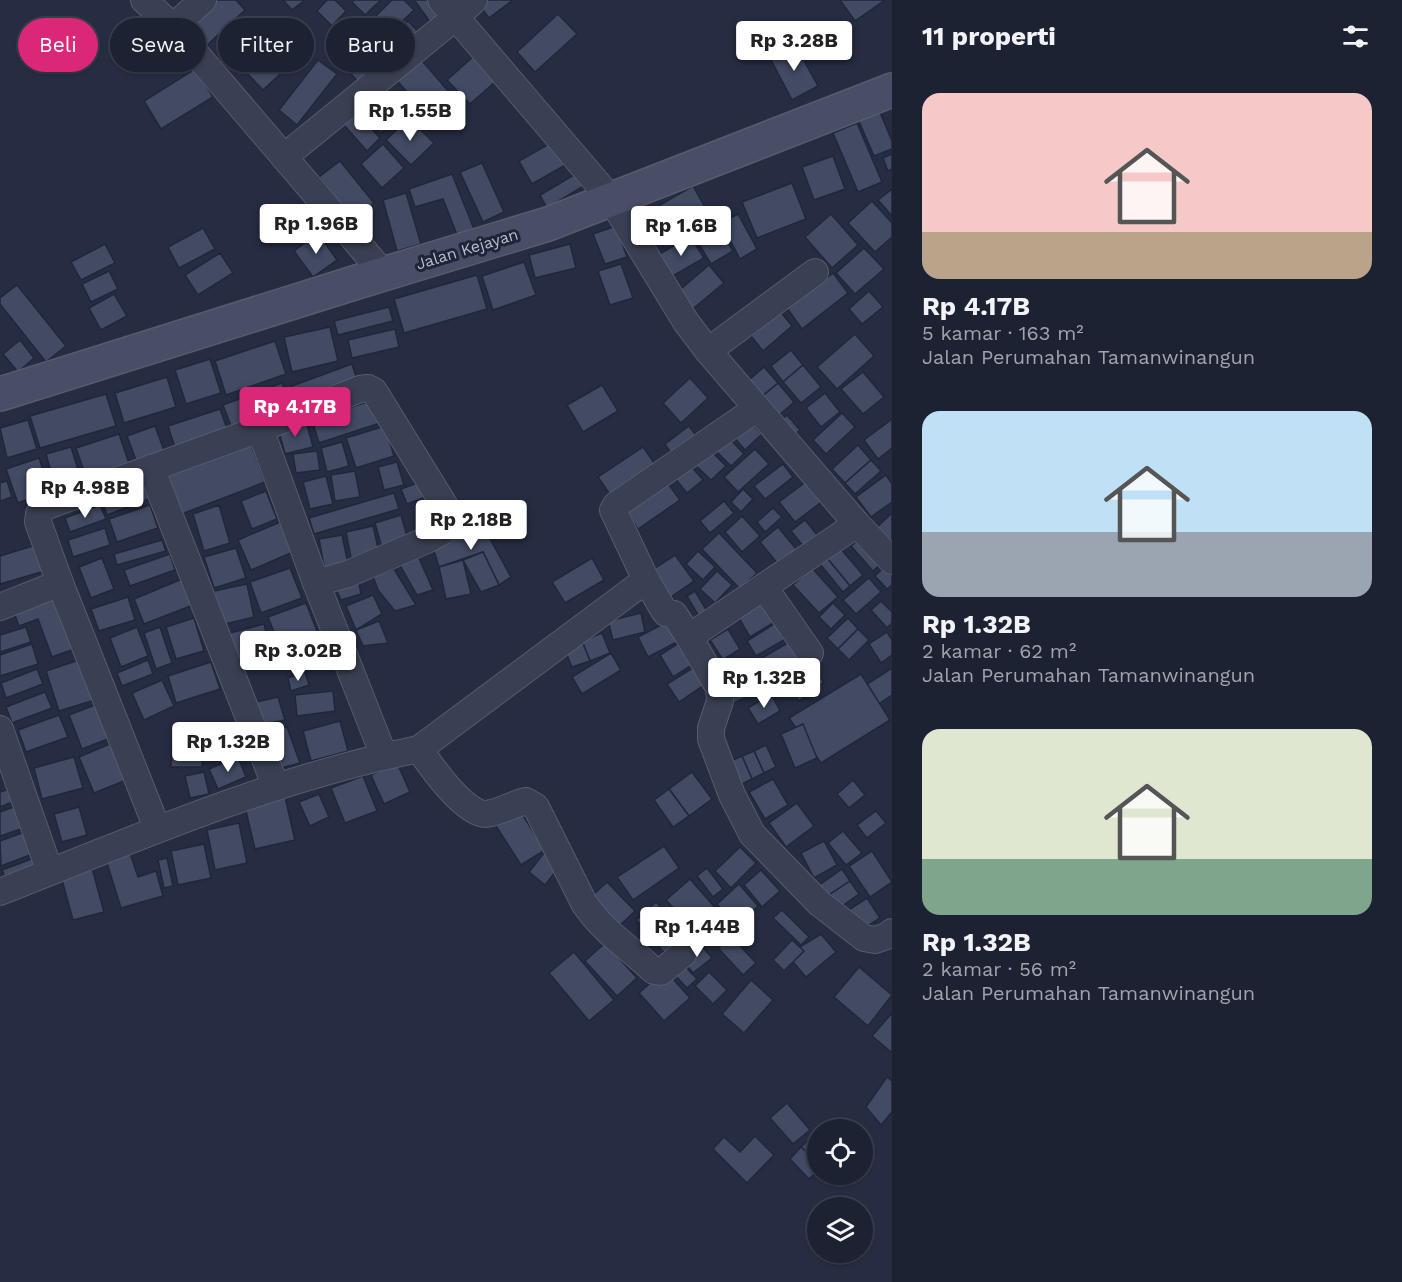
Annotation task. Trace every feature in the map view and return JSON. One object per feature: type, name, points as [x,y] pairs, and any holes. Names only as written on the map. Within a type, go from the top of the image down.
[{"type":"main road","name":"Jalan Kejayan","points":[[0,394],[548,224],[892,90]]},
{"type":"street","points":[[144,0],[163,18]]},
{"type":"street","points":[[183,18],[203,0]]},
{"type":"street","points":[[284,157],[457,5],[611,199],[686,322],[708,351],[856,524],[892,561]]},
{"type":"street","points":[[206,66],[384,274]]},
{"type":"street","points":[[708,351],[815,272]]},
{"type":"street","points":[[157,828],[60,583],[38,522],[39,514],[44,507],[260,429],[360,388],[368,388],[374,391],[448,511],[448,522],[443,531],[429,539],[348,574],[316,583]]},
{"type":"street","points":[[756,409],[614,507],[646,580],[666,613],[674,614],[690,637],[719,688],[720,701],[711,728],[711,739],[732,795],[752,834],[819,903],[864,938],[875,940],[892,932]]},
{"type":"street","points":[[260,429],[316,583],[384,756]]},
{"type":"street","points":[[151,468],[276,787]]},
{"type":"street","points":[[690,637],[856,524]]},
{"type":"street","points":[[0,892],[157,828],[276,787],[384,756],[419,749],[646,580]]},
{"type":"street","points":[[0,607],[60,583]]},
{"type":"street","points":[[764,587],[810,653]]},
{"type":"street","points":[[0,729],[50,872]]},
{"type":"street","points":[[419,749],[435,772],[464,802],[481,814],[489,814],[526,801],[536,807],[593,917],[606,932],[654,971],[661,972],[683,954]]},
{"type":"building","points":[[209,0],[236,0],[245,10],[236,18],[218,18],[218,35],[206,46],[206,18],[190,18]]},
{"type":"building","points":[[283,0],[305,0],[292,10]]},
{"type":"building","points":[[327,0],[335,0],[346,11],[339,18],[326,18],[326,20],[317,11]]},
{"type":"building","points":[[354,0],[381,0],[365,15],[352,2]]},
{"type":"building","points":[[392,0],[404,0],[414,10],[406,18],[374,18]]},
{"type":"building","points":[[416,0],[434,0],[446,16],[433,26]]},
{"type":"building","points":[[513,0],[489,18],[476,1]]},
{"type":"building","points":[[840,0],[885,0],[855,21]]},
{"type":"building","points":[[558,14],[577,34],[535,72],[517,52]]},
{"type":"building","points":[[792,25],[799,37],[759,61],[752,49]]},
{"type":"building","points":[[415,29],[421,35],[415,41]]},
{"type":"building","points":[[795,45],[818,86],[792,100],[770,58]]},
{"type":"building","points":[[418,56],[448,91],[424,112],[394,77],[400,72],[415,72],[415,59]]},
{"type":"building","points":[[474,56],[496,81],[470,104],[447,80]]},
{"type":"building","points":[[318,60],[326,66],[326,72],[337,74],[297,125],[279,110],[309,72],[314,72],[314,65]]},
{"type":"building","points":[[190,72],[197,72],[213,97],[161,129],[144,101]]},
{"type":"building","points":[[246,72],[282,72],[263,90]]},
{"type":"building","points":[[349,72],[385,72],[388,75],[368,93]]},
{"type":"building","points":[[380,89],[403,114],[381,133],[359,108]]},
{"type":"building","points":[[879,110],[892,141],[892,149],[874,156],[858,119]]},
{"type":"building","points":[[356,112],[380,138],[367,151],[343,124]]},
{"type":"building","points":[[409,118],[434,143],[411,165],[386,140]]},
{"type":"building","points":[[857,123],[882,182],[858,192],[833,133]]},
{"type":"building","points":[[556,140],[569,163],[532,184],[519,161]]},
{"type":"building","points":[[383,144],[404,168],[382,188],[361,164]]},
{"type":"building","points":[[892,154],[892,169],[888,171],[883,158]]},
{"type":"building","points":[[833,156],[845,189],[814,200],[802,167]]},
{"type":"building","points":[[340,161],[374,203],[353,220],[319,177]]},
{"type":"building","points":[[482,163],[504,212],[483,222],[460,172]]},
{"type":"building","points":[[579,172],[587,184],[547,208],[540,195]]},
{"type":"building","points":[[452,174],[476,234],[459,240],[443,199],[415,207],[409,189]]},
{"type":"building","points":[[792,183],[806,219],[757,238],[742,202]]},
{"type":"building","points":[[693,186],[706,209],[652,239],[639,217]]},
{"type":"building","points":[[892,189],[892,216],[878,200]]},
{"type":"building","points":[[406,193],[421,244],[397,251],[383,200]]},
{"type":"building","points":[[872,201],[892,223],[892,237],[875,252],[848,223]]},
{"type":"building","points":[[312,206],[322,224],[288,243],[277,224]]},
{"type":"building","points":[[738,214],[757,249],[740,259],[721,223]]},
{"type":"building","points":[[831,214],[858,245],[832,268],[805,237]]},
{"type":"building","points":[[616,226],[627,257],[605,264],[593,234]]},
{"type":"building","points":[[203,228],[215,249],[179,268],[168,247]]},
{"type":"building","points":[[721,231],[733,251],[711,264],[699,244]]},
{"type":"building","points":[[318,233],[337,260],[313,277],[294,251]]},
{"type":"building","points":[[690,236],[704,258],[671,277],[658,255]]},
{"type":"building","points":[[105,244],[115,263],[81,280],[71,262]]},
{"type":"building","points":[[570,244],[576,268],[535,278],[529,255]]},
{"type":"building","points":[[864,248],[884,269],[855,294],[836,273]]},
{"type":"building","points":[[220,253],[233,273],[198,295],[185,275]]},
{"type":"building","points":[[524,262],[536,295],[493,310],[482,276]]},
{"type":"building","points":[[621,264],[633,298],[610,305],[598,271]]},
{"type":"building","points":[[709,265],[724,283],[689,312],[675,294]]},
{"type":"building","points":[[109,271],[118,289],[91,302],[82,284]]},
{"type":"building","points":[[833,273],[848,293],[802,329],[787,308]]},
{"type":"building","points":[[477,275],[487,309],[404,333],[394,299]]},
{"type":"building","points":[[17,285],[66,346],[46,362],[0,304],[0,298]]},
{"type":"building","points":[[869,291],[883,307],[862,324],[849,309]]},
{"type":"building","points":[[114,294],[127,316],[101,330],[89,308]]},
{"type":"building","points":[[389,307],[393,321],[338,335],[334,321]]},
{"type":"building","points":[[780,311],[792,326],[763,351],[751,336]]},
{"type":"building","points":[[330,327],[338,361],[292,372],[284,337]]},
{"type":"building","points":[[395,329],[399,347],[352,358],[348,340]]},
{"type":"building","points":[[855,334],[874,356],[837,389],[817,367]]},
{"type":"building","points":[[20,340],[34,358],[18,372],[3,354]]},
{"type":"building","points":[[275,341],[286,374],[226,395],[215,361]]},
{"type":"building","points":[[791,350],[803,365],[783,382],[771,366]]},
{"type":"building","points":[[210,359],[221,393],[186,404],[175,370]]},
{"type":"building","points":[[352,364],[359,386],[300,408],[292,386]]},
{"type":"building","points":[[803,365],[821,387],[801,403],[783,382]]},
{"type":"building","points":[[764,367],[778,383],[758,400],[744,384]]},
{"type":"building","points":[[863,372],[884,397],[863,414],[841,389]]},
{"type":"building","points":[[167,377],[176,407],[124,423],[115,393]]},
{"type":"building","points":[[690,378],[708,398],[681,423],[663,403]]},
{"type":"building","points":[[282,383],[293,409],[233,431],[223,405]]},
{"type":"building","points":[[778,383],[794,402],[775,419],[758,400]]},
{"type":"building","points":[[602,385],[618,411],[583,432],[567,405]]},
{"type":"building","points":[[825,393],[840,412],[821,427],[806,408]]},
{"type":"building","points":[[106,394],[116,426],[40,448],[30,416]]},
{"type":"building","points":[[376,399],[383,422],[319,443],[312,420]]},
{"type":"building","points":[[220,409],[229,434],[176,451],[168,426]]},
{"type":"building","points":[[842,413],[855,427],[826,454],[813,440]]},
{"type":"building","points":[[787,415],[800,430],[788,440],[775,425]]},
{"type":"building","points":[[892,419],[892,448],[878,459],[864,440]]},
{"type":"building","points":[[28,420],[37,449],[7,458],[0,428]]},
{"type":"building","points":[[306,421],[313,447],[285,454],[278,428]]},
{"type":"building","points":[[749,421],[762,434],[745,450],[733,436]]},
{"type":"building","points":[[155,426],[165,453],[137,463],[127,436]]},
{"type":"building","points":[[385,426],[394,456],[356,468],[346,438]]},
{"type":"building","points":[[689,426],[698,438],[673,456],[665,444]]},
{"type":"building","points":[[119,434],[130,466],[87,480],[76,448]]},
{"type":"building","points":[[729,438],[744,454],[731,466],[716,451]]},
{"type":"building","points":[[342,442],[349,466],[327,472],[321,448]]},
{"type":"building","points":[[251,444],[265,482],[179,515],[164,477]]},
{"type":"building","points":[[858,445],[871,460],[845,483],[832,469]]},
{"type":"building","points":[[71,447],[82,482],[56,489],[46,454]]},
{"type":"building","points":[[643,447],[659,470],[613,499],[598,477]]},
{"type":"building","points":[[707,447],[726,466],[711,480],[693,463]]},
{"type":"building","points":[[755,449],[769,464],[738,492],[724,477]]},
{"type":"building","points":[[317,451],[320,470],[296,473],[293,454]]},
{"type":"building","points":[[39,458],[50,491],[18,503],[6,469]]},
{"type":"building","points":[[871,460],[881,471],[855,494],[845,483]]},
{"type":"building","points":[[397,462],[404,485],[384,490],[378,467]]},
{"type":"building","points":[[688,463],[703,480],[687,493],[673,476]]},
{"type":"building","points":[[783,464],[793,477],[765,499],[754,486]]},
{"type":"building","points":[[355,471],[360,497],[335,501],[331,475]]},
{"type":"building","points":[[886,475],[892,484],[892,502],[871,517],[856,497]]},
{"type":"building","points":[[326,476],[333,504],[310,509],[303,482]]},
{"type":"building","points":[[664,478],[680,500],[638,529],[623,506]]},
{"type":"building","points":[[426,480],[431,495],[407,504],[401,489]]},
{"type":"building","points":[[7,481],[12,497],[0,501],[0,483]]},
{"type":"building","points":[[142,481],[149,499],[107,515],[101,497]]},
{"type":"building","points":[[807,481],[823,501],[795,522],[779,502]]},
{"type":"building","points":[[743,489],[753,499],[741,512],[731,502]]},
{"type":"building","points":[[266,491],[277,519],[252,529],[241,501]]},
{"type":"building","points":[[394,493],[399,509],[314,534],[309,518]]},
{"type":"building","points":[[724,501],[734,513],[710,533],[700,521]]},
{"type":"building","points":[[100,505],[106,519],[70,532],[65,518]]},
{"type":"building","points":[[150,505],[158,528],[117,542],[109,519]]},
{"type":"building","points":[[219,505],[230,543],[204,551],[193,514]]},
{"type":"building","points":[[773,508],[782,517],[765,532],[757,522]]},
{"type":"building","points":[[401,515],[408,540],[382,548],[375,523]]},
{"type":"building","points":[[892,515],[892,549],[874,530]]},
{"type":"building","points":[[742,516],[760,536],[742,552],[725,532]]},
{"type":"building","points":[[805,520],[818,536],[804,547],[791,531]]},
{"type":"building","points":[[280,522],[293,552],[251,570],[238,540]]},
{"type":"building","points":[[373,526],[379,552],[351,558],[346,532]]},
{"type":"building","points":[[483,526],[511,577],[499,585],[483,552],[439,567],[432,544]]},
{"type":"building","points":[[778,527],[797,550],[778,564],[760,542]]},
{"type":"building","points":[[105,528],[110,545],[73,557],[68,540]]},
{"type":"building","points":[[719,533],[757,573],[740,589],[702,549]]},
{"type":"building","points":[[342,535],[350,573],[326,577],[319,539]]},
{"type":"building","points":[[864,535],[886,559],[873,571],[851,546]]},
{"type":"building","points":[[162,540],[166,551],[117,565],[114,554]]},
{"type":"building","points":[[39,544],[48,570],[0,584],[0,556]]},
{"type":"building","points":[[236,548],[246,578],[214,588],[204,557]]},
{"type":"building","points":[[840,548],[863,575],[850,586],[827,558]]},
{"type":"building","points":[[698,551],[715,567],[703,580],[686,564]]},
{"type":"building","points":[[483,552],[499,585],[481,592],[463,560]]},
{"type":"building","points":[[170,554],[175,570],[130,586],[124,570]]},
{"type":"building","points":[[675,555],[694,581],[671,597],[652,570]]},
{"type":"building","points":[[418,556],[433,590],[417,595],[397,560]]},
{"type":"building","points":[[102,558],[114,589],[91,598],[79,567]]},
{"type":"building","points":[[592,558],[604,580],[565,603],[552,582]]},
{"type":"building","points":[[827,558],[850,586],[843,592],[820,564]]},
{"type":"building","points":[[463,560],[471,594],[446,599],[439,567]]},
{"type":"building","points":[[888,563],[892,567],[892,585],[887,589],[875,576]]},
{"type":"building","points":[[290,568],[302,598],[261,613],[250,582]]},
{"type":"building","points":[[812,568],[838,597],[819,613],[793,585]]},
{"type":"building","points":[[394,569],[416,605],[395,611],[378,590],[373,576]]},
{"type":"building","points":[[717,571],[732,585],[715,603],[700,589]]},
{"type":"building","points":[[357,572],[361,594],[341,600],[333,582]]},
{"type":"building","points":[[869,578],[881,592],[856,614],[843,600]]},
{"type":"building","points":[[182,579],[193,605],[144,624],[134,599]]},
{"type":"building","points":[[247,584],[254,617],[221,625],[214,591]]},
{"type":"building","points":[[695,591],[707,611],[698,615],[687,596]]},
{"type":"building","points":[[60,594],[80,647],[52,657],[38,619],[19,626],[13,610]]},
{"type":"building","points":[[373,595],[382,614],[356,630],[346,606]]},
{"type":"building","points":[[128,597],[135,620],[99,631],[91,609]]},
{"type":"building","points":[[765,599],[778,620],[750,637],[738,616]]},
{"type":"building","points":[[881,601],[892,612],[892,623],[887,628],[871,610]]},
{"type":"building","points":[[306,603],[319,636],[281,650],[268,617]]},
{"type":"building","points":[[833,603],[845,615],[831,629],[819,617]]},
{"type":"building","points":[[641,613],[645,632],[613,640],[608,621]]},
{"type":"building","points":[[194,618],[204,651],[176,659],[166,627]]},
{"type":"building","points":[[848,618],[858,629],[838,649],[827,638]]},
{"type":"building","points":[[379,621],[388,643],[363,646],[356,630]]},
{"type":"building","points":[[779,621],[789,637],[756,656],[747,641]]},
{"type":"building","points":[[667,622],[677,642],[648,657],[638,637]]},
{"type":"building","points":[[264,624],[272,656],[239,665],[230,633]]},
{"type":"building","points":[[26,627],[31,642],[0,652],[0,635]]},
{"type":"building","points":[[137,627],[148,656],[121,667],[110,638]]},
{"type":"building","points":[[160,627],[172,663],[156,669],[144,633]]},
{"type":"building","points":[[728,629],[740,649],[723,660],[710,640]]},
{"type":"building","points":[[858,629],[869,640],[849,660],[838,649]]},
{"type":"building","points":[[887,632],[892,640],[892,655],[881,663],[869,644]]},
{"type":"building","points":[[602,633],[610,653],[590,661],[582,641]]},
{"type":"building","points":[[793,640],[803,659],[758,684],[748,666]]},
{"type":"building","points":[[582,641],[590,661],[572,667],[564,648]]},
{"type":"building","points":[[679,643],[692,665],[673,677],[660,655]]},
{"type":"building","points":[[32,644],[38,664],[0,676],[0,655]]},
{"type":"building","points":[[611,653],[621,670],[582,694],[572,677]]},
{"type":"building","points":[[85,658],[98,699],[59,711],[46,671]]},
{"type":"building","points":[[148,660],[153,674],[122,686],[117,673]]},
{"type":"building","points":[[807,661],[824,682],[799,701],[783,680]]},
{"type":"building","points":[[211,662],[220,689],[176,703],[168,676]]},
{"type":"building","points":[[696,666],[707,683],[679,702],[667,684]]},
{"type":"building","points":[[745,667],[757,692],[734,703],[722,677]]},
{"type":"building","points":[[892,668],[892,695],[874,707],[861,688]]},
{"type":"building","points":[[37,669],[43,684],[6,698],[1,683]]},
{"type":"building","points":[[305,672],[309,685],[291,691],[288,678]]},
{"type":"building","points":[[861,674],[890,720],[821,763],[789,718]]},
{"type":"building","points":[[162,680],[174,706],[144,720],[132,693]]},
{"type":"building","points":[[333,691],[335,711],[297,716],[295,695]]},
{"type":"building","points":[[45,692],[52,708],[12,723],[6,707]]},
{"type":"building","points":[[771,694],[780,711],[758,724],[748,708]]},
{"type":"building","points":[[278,697],[285,720],[259,725],[252,703]]},
{"type":"building","points":[[100,703],[113,737],[82,749],[69,715]]},
{"type":"building","points":[[59,715],[68,737],[26,752],[18,730]]},
{"type":"building","points":[[340,721],[348,751],[311,761],[303,731]]},
{"type":"building","points":[[803,724],[817,758],[795,768],[781,734]]},
{"type":"building","points":[[287,727],[300,763],[277,769],[263,735]]},
{"type":"building","points":[[221,738],[227,756],[210,760],[205,743]]},
{"type":"building","points":[[119,740],[134,777],[94,793],[79,757]]},
{"type":"building","points":[[766,745],[776,767],[764,773],[754,751]]},
{"type":"building","points":[[172,747],[202,747],[202,767],[171,767]]},
{"type":"building","points":[[754,751],[764,773],[752,779],[742,756]]},
{"type":"building","points":[[742,756],[752,779],[742,784],[731,761]]},
{"type":"building","points":[[74,757],[83,788],[42,799],[34,768]]},
{"type":"building","points":[[238,757],[246,777],[218,789],[209,769]]},
{"type":"building","points":[[397,763],[410,792],[384,804],[371,775]]},
{"type":"building","points":[[204,772],[209,794],[190,798],[185,776]]},
{"type":"building","points":[[692,772],[712,799],[689,816],[669,789]]},
{"type":"building","points":[[363,776],[377,811],[345,823],[331,788]]},
{"type":"building","points":[[773,779],[788,805],[765,819],[749,792]]},
{"type":"building","points":[[853,780],[865,795],[849,808],[837,794]]},
{"type":"building","points":[[15,787],[20,799],[0,807],[0,792]]},
{"type":"building","points":[[669,789],[689,816],[673,827],[654,800]]},
{"type":"building","points":[[319,794],[329,817],[310,826],[299,802]]},
{"type":"building","points":[[285,797],[295,840],[255,849],[245,807]]},
{"type":"building","points":[[797,803],[814,826],[786,847],[769,823]]},
{"type":"building","points":[[22,804],[30,826],[0,836],[0,812]]},
{"type":"building","points":[[79,807],[87,835],[62,842],[54,814]]},
{"type":"building","points":[[520,811],[545,850],[521,865],[496,826]]},
{"type":"building","points":[[876,811],[886,823],[867,838],[857,825]]},
{"type":"building","points":[[239,823],[247,863],[215,870],[207,830]]},
{"type":"building","points":[[30,830],[38,852],[1,866],[0,841]]},
{"type":"building","points":[[843,831],[862,853],[846,865],[828,843]]},
{"type":"building","points":[[824,841],[837,865],[814,878],[801,853]]},
{"type":"building","points":[[204,844],[211,878],[178,885],[171,851]]},
{"type":"building","points":[[664,846],[679,868],[633,900],[617,877]]},
{"type":"building","points":[[740,847],[756,863],[731,888],[715,871]]},
{"type":"building","points":[[872,851],[892,882],[870,897],[849,866]]},
{"type":"building","points":[[130,853],[138,877],[156,871],[163,896],[121,908],[106,860]]},
{"type":"building","points":[[544,853],[560,866],[545,885],[529,872]]},
{"type":"building","points":[[37,857],[42,869],[7,882],[2,870]]},
{"type":"building","points":[[167,858],[173,886],[164,888],[158,860]]},
{"type":"building","points":[[92,868],[104,912],[73,920],[61,876]]},
{"type":"building","points":[[707,868],[723,889],[713,897],[697,876]]},
{"type":"building","points":[[842,869],[850,881],[826,897],[818,886]]},
{"type":"building","points":[[761,870],[780,891],[762,907],[744,885]]},
{"type":"building","points":[[690,879],[718,911],[695,932],[666,900]]},
{"type":"building","points":[[850,881],[859,894],[835,911],[826,897]]},
{"type":"building","points":[[607,882],[635,911],[612,933],[584,903]]},
{"type":"building","points":[[739,884],[758,906],[736,926],[717,904]]},
{"type":"building","points":[[867,898],[880,918],[860,931],[847,911]]},
{"type":"building","points":[[656,902],[687,937],[666,955],[636,920]]},
{"type":"building","points":[[782,910],[809,937],[801,945],[773,918]]},
{"type":"building","points":[[821,934],[836,952],[806,977],[787,955]]},
{"type":"building","points":[[731,936],[756,963],[743,975],[718,948]]},
{"type":"building","points":[[792,940],[804,951],[784,971],[773,960]]},
{"type":"building","points":[[605,943],[637,978],[617,996],[585,961]]},
{"type":"building","points":[[700,944],[712,958],[693,973],[682,959]]},
{"type":"building","points":[[574,952],[614,1000],[589,1021],[549,973]]},
{"type":"building","points":[[680,961],[697,979],[687,988],[670,970]]},
{"type":"building","points":[[859,967],[892,995],[868,1026],[834,997]]},
{"type":"building","points":[[665,970],[690,998],[664,1021],[639,993]]},
{"type":"building","points":[[709,972],[727,990],[713,1004],[695,986]]},
{"type":"building","points":[[751,980],[773,1000],[744,1033],[722,1014]]},
{"type":"building","points":[[892,1013],[892,1051],[891,1052],[872,1036]]},
{"type":"building","points":[[887,1077],[892,1081],[892,1112],[881,1125],[866,1107]]},
{"type":"building","points":[[787,1103],[807,1126],[807,1132],[793,1144],[770,1118]]},
{"type":"building","points":[[755,1136],[774,1155],[747,1183],[713,1149],[724,1137],[740,1152]]},
{"type":"building","points":[[807,1141],[807,1153],[801,1147]]},
{"type":"building","points":[[801,1147],[807,1153],[807,1177],[790,1159]]}]
